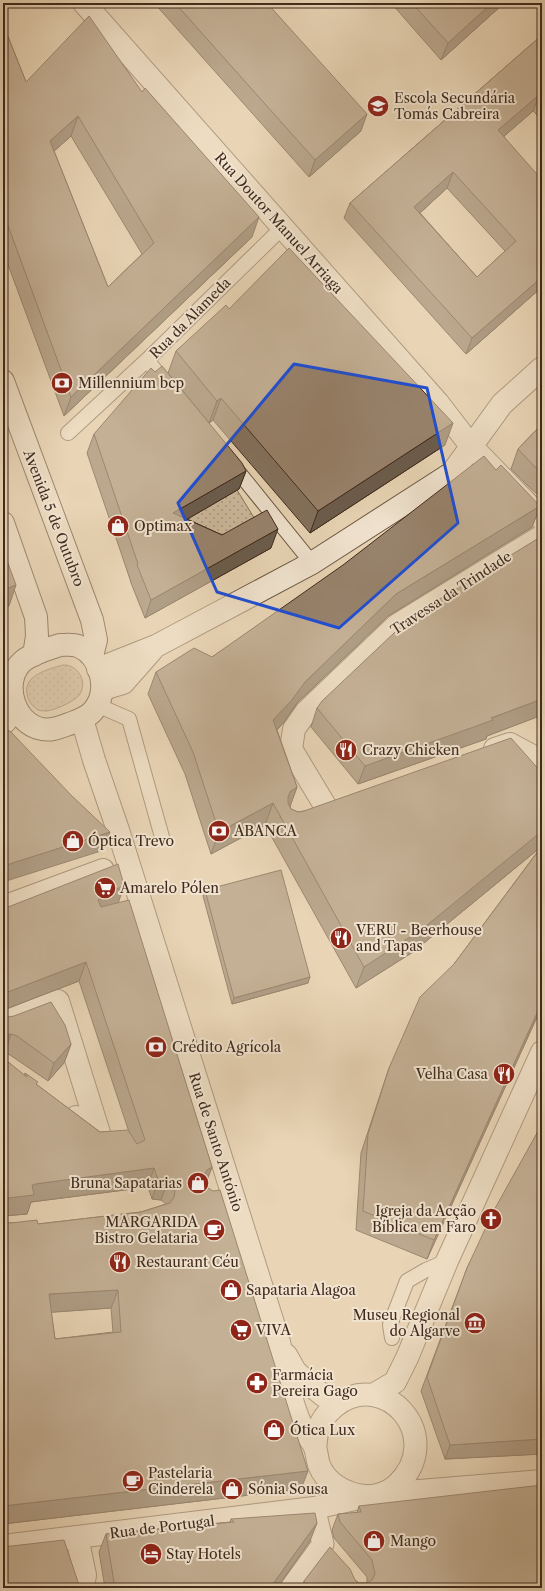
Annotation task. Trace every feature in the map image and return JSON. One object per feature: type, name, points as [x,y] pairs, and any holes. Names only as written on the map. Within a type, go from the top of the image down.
[{"type":"street","name":"Rua Doutor Manuel Arriaga","points":[[84,3],[438,403],[470,446],[542,519]]},
{"type":"street","points":[[9,704],[23,718],[34,726],[47,730],[59,727],[94,688],[123,683],[156,646],[312,563],[452,473],[470,446],[502,404],[542,368]]},
{"type":"street","name":"Avenida 5 de Outubro","points":[[3,381],[7,400],[92,620],[96,640],[94,688]]},
{"type":"street","points":[[3,523],[36,617],[34,654]]},
{"type":"street","name":"Travessa da Trindade","points":[[327,809],[291,749],[294,729],[306,712],[397,625],[542,536]]},
{"type":"street","points":[[3,724],[10,716],[9,704],[14,674],[24,660],[34,654],[60,645],[80,647],[94,688]]},
{"type":"street","name":"Rua de Santo António","points":[[94,688],[94,760],[128,861],[279,1342]]},
{"type":"street","points":[[59,727],[84,748],[94,760]]},
{"type":"street","points":[[473,757],[510,744],[536,758],[542,766]]},
{"type":"street","points":[[306,816],[349,801]]},
{"type":"street","points":[[3,907],[128,861]]},
{"type":"street","points":[[3,1023],[58,1001],[99,1133],[60,1106]]},
{"type":"street","points":[[373,1395],[395,1382],[407,1358],[447,1261],[542,1052]]},
{"type":"street","points":[[209,1197],[231,1190]]},
{"type":"street","points":[[279,1342],[295,1371],[324,1396],[342,1401]]},
{"type":"street","points":[[279,1342],[291,1394],[303,1428],[315,1448],[319,1465],[326,1477],[338,1488],[354,1495],[376,1495],[542,1481]]},
{"type":"street","points":[[315,1448],[318,1430],[327,1413],[342,1401],[358,1396],[373,1395],[390,1401],[404,1413],[414,1431],[416,1448],[414,1462],[406,1476],[394,1488],[376,1495]]},
{"type":"street","name":"Rua de Portugal","points":[[3,1543],[77,1537],[318,1511],[376,1495]]},
{"type":"street","points":[[318,1511],[323,1544],[337,1559]]},
{"type":"street","points":[[77,1537],[85,1575],[83,1588]]},
{"type":"street","points":[[291,1588],[323,1544]]},
{"type":"lane","name":"Rua da Alameda","points":[[177,397],[146,360],[282,228]]},
{"type":"lane","points":[[68,433],[146,360]]},
{"type":"lane","points":[[222,452],[312,563]]},
{"type":"lane","points":[[94,688],[129,719],[162,837]]},
{"type":"lane","points":[[392,1338],[390,1325],[407,1281],[426,1270],[447,1261]]},
{"type":"highlighted area","points":[[294,364],[427,388],[458,523],[339,628],[217,592],[178,503]]},
{"type":"shaded area","points":[[237,490],[261,529],[199,546],[131,583],[123,557]]},
{"type":"shaded area","points":[[63,665],[73,667],[80,674],[83,684],[80,694],[78,697],[60,707],[47,711],[38,710],[31,703],[27,694],[29,682],[44,671]]},
{"type":"building","name":"Escola Secundária Tomás Cabreira","points":[[175,3],[267,3],[367,114],[315,160]]},
{"type":"building","points":[[412,3],[492,3],[448,43]]},
{"type":"building","points":[[89,16],[142,92],[145,88],[259,217],[71,397],[3,212],[3,24],[26,82]],"holes":[[[78,116],[154,243],[108,287],[50,141]]]},
{"type":"building","points":[[542,35],[542,98],[539,95],[498,130],[542,180],[542,277],[472,338],[350,203]],"holes":[[[453,172],[516,241],[477,277],[414,207]]]},
{"type":"building","points":[[289,248],[453,423],[318,511],[221,398],[217,401],[176,351],[226,305],[229,309]]},
{"type":"building","points":[[162,366],[242,463],[246,471],[173,513],[222,535],[267,510],[278,529],[151,600],[137,565],[138,564],[94,434],[151,368],[155,372]]},
{"type":"building","points":[[542,424],[542,473],[518,449]]},
{"type":"building","points":[[484,456],[496,470],[501,465],[540,506],[396,594],[305,682],[291,701],[273,720],[297,787],[290,792],[288,803],[291,809],[298,812],[511,738],[542,773],[542,831],[421,930],[364,967],[273,803],[219,832],[193,752],[156,672],[194,648],[212,657],[343,565]]},
{"type":"building","points":[[542,536],[542,699],[491,718],[493,720],[365,766],[317,708],[322,701],[412,616]]},
{"type":"building","points":[[3,550],[16,585],[3,590]]},
{"type":"building","points":[[3,726],[10,731],[71,795],[110,832],[3,866]]},
{"type":"building","points":[[542,846],[542,1002],[434,1240],[363,1211],[368,1134],[389,1068],[420,997],[454,964]]},
{"type":"building","points":[[118,864],[124,885],[98,900],[101,907],[129,900],[212,1167],[207,1170],[204,1175],[204,1183],[213,1191],[220,1190],[308,1471],[3,1506],[3,1221],[11,1223],[37,1220],[38,1224],[141,1212],[170,1203],[174,1197],[175,1191],[168,1181],[158,1180],[154,1168],[35,1184],[32,1185],[34,1195],[3,1200],[3,1058],[27,1077],[25,1073],[38,1082],[36,1084],[100,1132],[128,1130],[137,1144],[145,1140],[86,962],[3,994],[3,909]],"holes":[[[118,1290],[121,1332],[55,1339],[49,1294]]]},
{"type":"building","points":[[281,870],[310,977],[234,998],[205,890]]},
{"type":"building","points":[[51,1002],[65,1025],[71,1044],[54,1063],[17,1036],[11,1034],[6,1035],[3,1028],[3,1015],[8,1017],[14,1016]]},
{"type":"building","points":[[542,1124],[542,1439],[450,1445],[427,1377],[467,1268],[493,1212]]},
{"type":"building","points":[[542,1485],[542,1588],[307,1588],[304,1581],[330,1547],[350,1569],[355,1580],[359,1583],[366,1583],[372,1580],[375,1574],[372,1560],[340,1522],[338,1514],[361,1512],[359,1506]]},
{"type":"building","points":[[315,1513],[317,1523],[270,1588],[115,1588],[106,1534],[234,1522],[231,1519]]},
{"type":"building","points":[[64,1540],[80,1588],[3,1588],[3,1547]]},
{"type":"place","name":"Escola Secundária Tomás Cabreira","points":[[378,106]]},
{"type":"place","name":"Millennium bcp","points":[[62,383]]},
{"type":"place","name":"Optimax","points":[[118,526]]},
{"type":"place","name":"Crazy Chicken","points":[[346,750]]},
{"type":"place","name":"ABANCA","points":[[219,831]]},
{"type":"place","name":"Óptica Trevo","points":[[73,841]]},
{"type":"place","name":"Amarelo Pólen","points":[[105,888]]},
{"type":"place","name":"VERU - Beerhouse and Tapas","points":[[341,938]]},
{"type":"place","name":"Crédito Agrícola","points":[[156,1047]]},
{"type":"place","name":"Velha Casa","points":[[504,1074]]},
{"type":"place","name":"Bruna Sapatarias","points":[[198,1183]]},
{"type":"place","name":"Igreja da Acção Bíblica em Faro","points":[[491,1219]]},
{"type":"place","name":"MARGARIDA Bistro Gelataria","points":[[214,1230]]},
{"type":"place","name":"Restaurant Céu","points":[[120,1262]]},
{"type":"place","name":"Sapataria Alagoa","points":[[231,1290]]},
{"type":"place","name":"Museu Regional do Algarve","points":[[475,1323]]},
{"type":"place","name":"VIVA","points":[[241,1330]]},
{"type":"place","name":"Farmácia Pereira Gago","points":[[257,1383]]},
{"type":"place","name":"Ótica Lux","points":[[274,1430]]},
{"type":"place","name":"Pastelaria Cinderela","points":[[133,1481]]},
{"type":"place","name":"Sónia Sousa","points":[[232,1489]]},
{"type":"place","name":"Mango","points":[[374,1541]]},
{"type":"place","name":"Stay Hotels","points":[[151,1554]]}]
